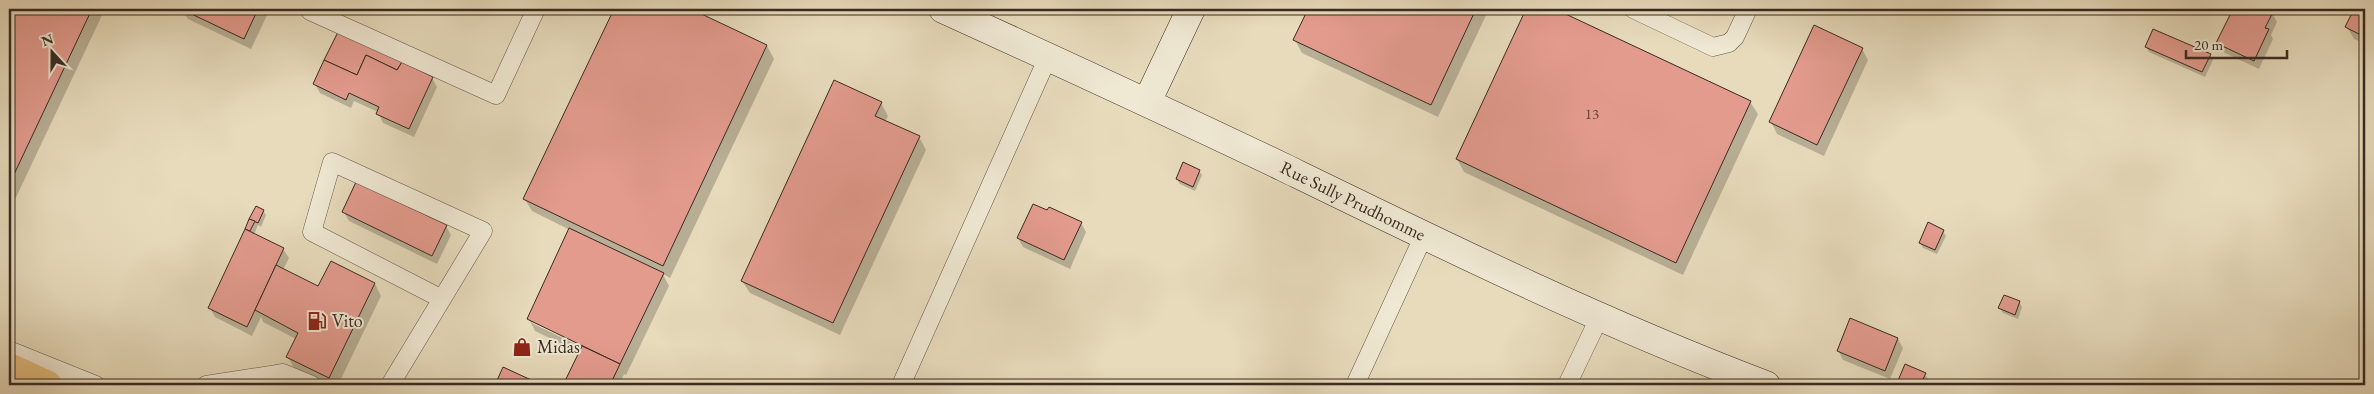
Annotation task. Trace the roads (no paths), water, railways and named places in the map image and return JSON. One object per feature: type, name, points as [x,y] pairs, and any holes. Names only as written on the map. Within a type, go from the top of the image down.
[{"type":"main road","points":[[9,367],[48,385]]},
{"type":"street","name":"Rue Sully Prudhomme","points":[[943,9],[1147,102],[1424,235],[1600,316],[1766,385]]},
{"type":"street","points":[[1147,102],[1191,9]]},
{"type":"lane","points":[[311,9],[310,11],[496,95],[528,11]]},
{"type":"lane","points":[[1633,9],[1713,46],[1729,43],[1735,38],[1748,9]]},
{"type":"lane","points":[[908,385],[902,383],[1048,57]]},
{"type":"lane","points":[[390,385],[442,299],[483,231],[332,162],[312,232],[442,299]]},
{"type":"lane","points":[[1355,385],[1424,235]]},
{"type":"lane","points":[[1567,385],[1600,316]]},
{"type":"lane","points":[[9,350],[96,385]]},
{"type":"lane","points":[[206,385],[283,373],[312,385]]},
{"type":"place","name":"Vito","points":[[317,321]]},
{"type":"place","name":"Midas","points":[[522,347]]}]
